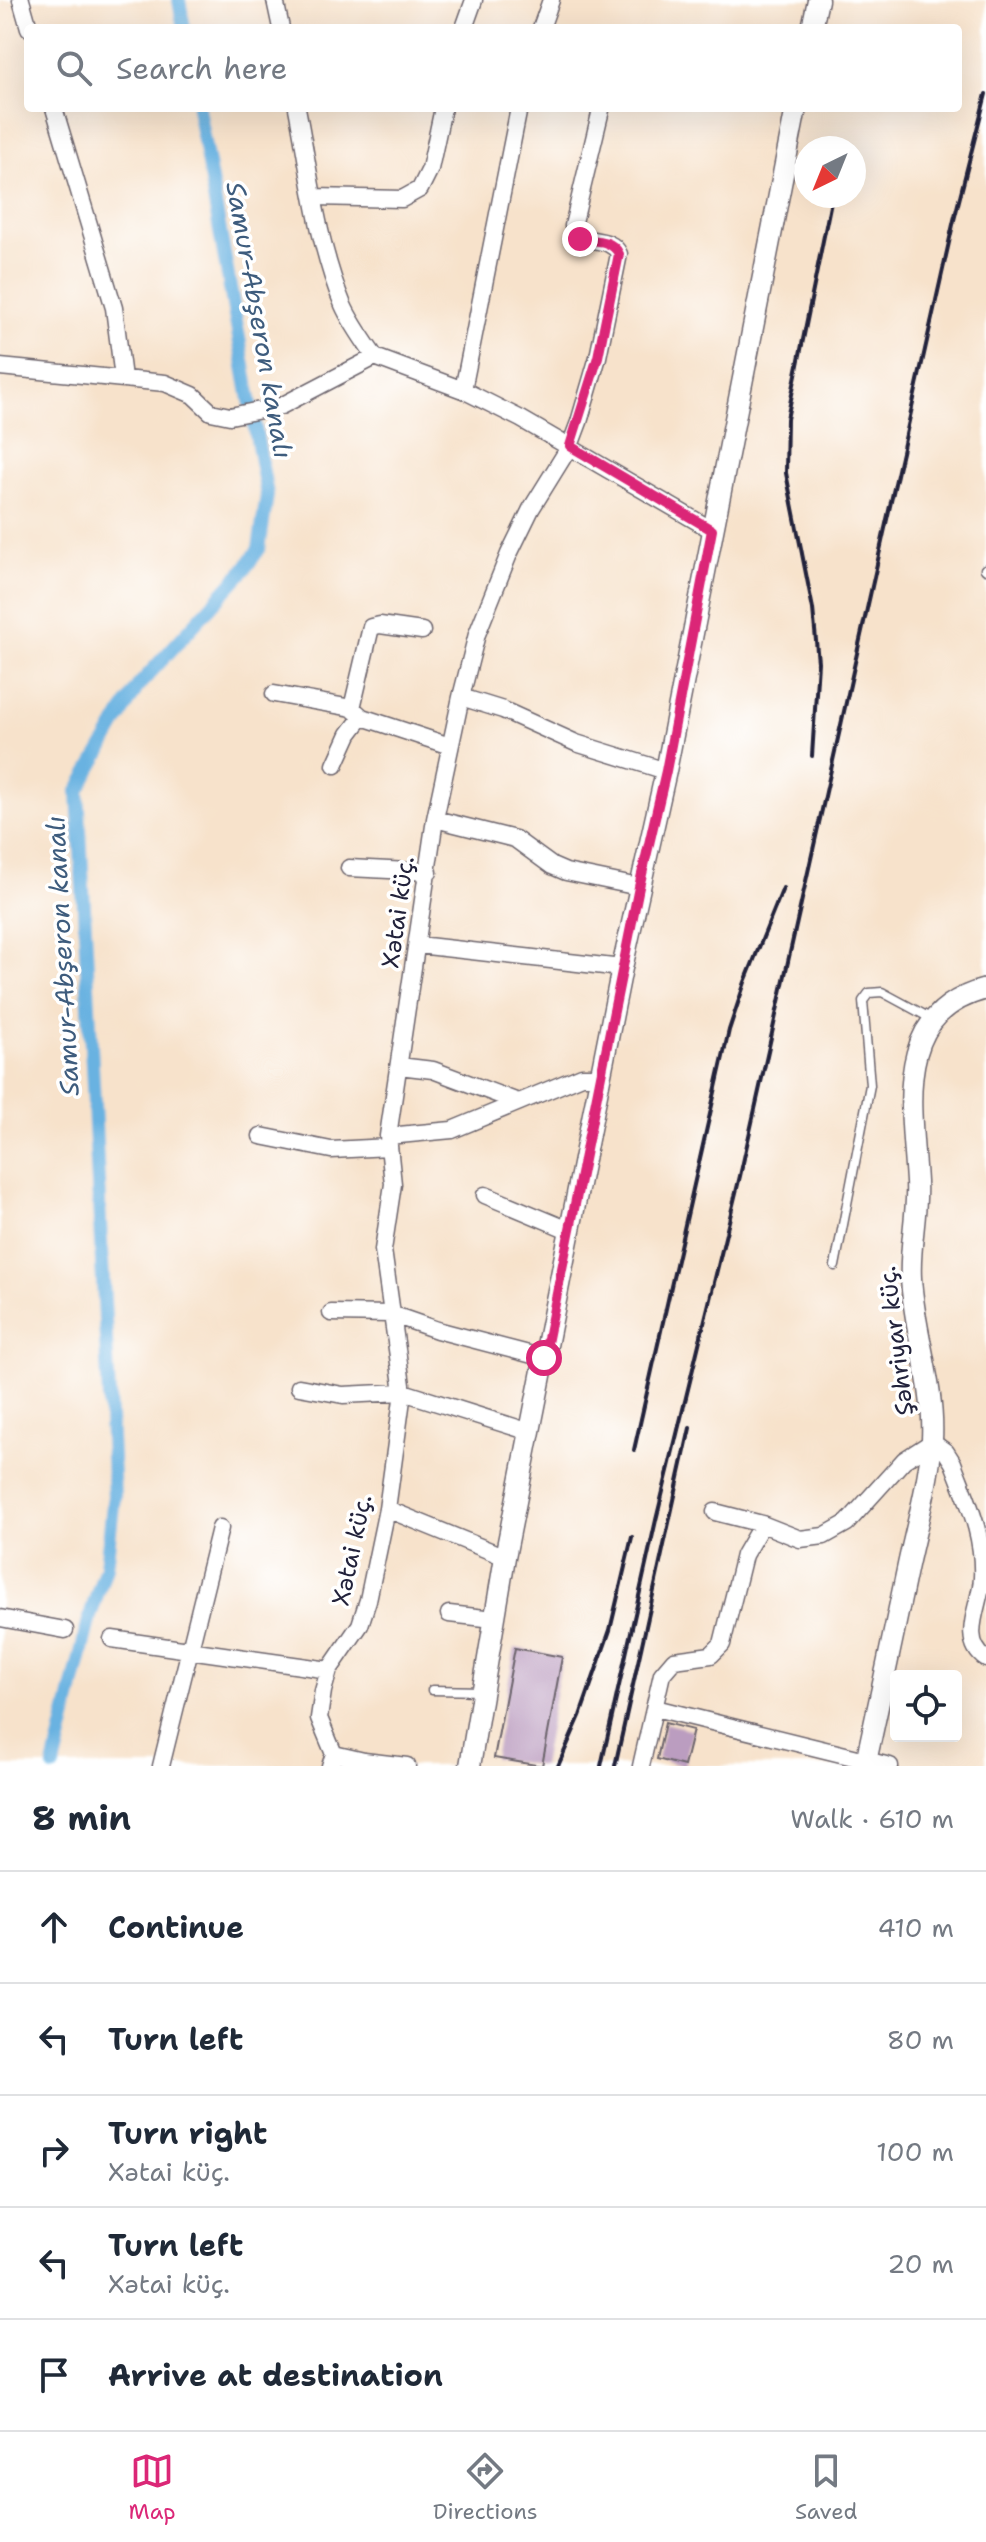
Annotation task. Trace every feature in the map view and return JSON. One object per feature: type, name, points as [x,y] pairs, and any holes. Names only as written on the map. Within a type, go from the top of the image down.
[{"type":"street","points":[[21,0],[28,24]]},
{"type":"street","points":[[275,0],[280,24]]},
{"type":"street","points":[[465,24],[474,0]]},
{"type":"street","points":[[542,24],[551,0]]},
{"type":"street","points":[[813,24],[818,0]]},
{"type":"street","points":[[55,112],[114,308],[123,378]]},
{"type":"street","points":[[298,112],[319,234],[344,307],[375,357],[463,390],[570,446],[712,530]]},
{"type":"street","points":[[315,197],[402,199],[420,189],[430,169],[442,112]]},
{"type":"street","points":[[463,390],[518,112]]},
{"type":"street","name":"Xətai küç.","points":[[332,1760],[319,1718],[329,1670],[360,1625],[387,1509],[403,1392],[383,1250],[393,1184],[389,1142],[435,819],[477,634],[531,509],[570,446],[598,357],[619,254],[609,243],[580,239],[574,234],[601,112]]},
{"type":"street","points":[[470,1766],[505,1557],[544,1358],[622,968],[666,771],[795,112]]},
{"type":"street","points":[[0,367],[165,383],[193,395],[211,412],[230,416],[281,406],[375,357]]},
{"type":"street","points":[[335,765],[357,713],[371,627],[380,625],[422,631]]},
{"type":"street","points":[[274,694],[357,713],[450,746]]},
{"type":"street","points":[[461,697],[503,710],[576,743],[666,771]]},
{"type":"street","points":[[435,819],[515,839],[552,866],[566,872],[639,887]]},
{"type":"street","points":[[349,868],[429,872]]},
{"type":"street","points":[[418,945],[622,968]]},
{"type":"street","points":[[932,1020],[957,998],[986,989]]},
{"type":"street","name":"Şəhriyar küç.","points":[[866,1763],[932,1442],[930,1389],[911,1278],[916,1185],[910,1088],[923,1036],[932,1020]]},
{"type":"street","points":[[399,1066],[433,1070],[518,1102]]},
{"type":"street","points":[[261,1136],[331,1150],[389,1142],[452,1130],[582,1076],[601,1076]]},
{"type":"street","points":[[485,1195],[571,1231]]},
{"type":"street","points":[[331,1313],[391,1314],[437,1330],[544,1358]]},
{"type":"street","points":[[299,1387],[343,1395],[403,1392],[530,1432]]},
{"type":"street","points":[[715,1512],[762,1524],[800,1539],[824,1536],[847,1523],[904,1460],[932,1442],[946,1452],[953,1463],[981,1537],[982,1580],[971,1636],[978,1654],[986,1659]]},
{"type":"street","points":[[387,1509],[505,1557]]},
{"type":"street","points":[[641,1766],[662,1674],[674,1660],[711,1655],[722,1644],[744,1555],[762,1524]]},
{"type":"street","points":[[161,1766],[220,1528]]},
{"type":"street","points":[[449,1614],[494,1619]]},
{"type":"street","points":[[0,1618],[65,1630]]},
{"type":"street","points":[[112,1639],[329,1670]]},
{"type":"street","points":[[655,1708],[866,1763],[890,1766]]},
{"type":"street","points":[[332,1760],[407,1766]]},
{"type":"lane","points":[[835,1266],[870,1085],[863,1001],[869,993],[882,992],[932,1020]]},
{"type":"lane","points":[[432,1690],[484,1691]]},
{"type":"building","points":[[515,1648],[562,1657],[542,1766],[494,1758]]},
{"type":"building","points":[[665,1723],[693,1730],[684,1766],[657,1759]]},
{"type":"waterway","name":"Samur-Abşeron kanalı","points":[[179,0],[183,24]]},
{"type":"waterway","name":"Samur-Abşeron kanalı","points":[[54,1766],[90,1616],[106,1567],[114,1496],[78,791],[138,686],[244,570],[259,549],[267,495],[199,112]]},
{"type":"railway","points":[[601,1766],[656,1520],[740,1176],[954,220],[986,94]]},
{"type":"railway","points":[[812,756],[818,662],[813,609],[786,473],[787,419],[830,208]]},
{"type":"railway","points":[[634,1450],[729,1030],[783,888]]},
{"type":"railway","points":[[615,1766],[690,1428]]},
{"type":"railway","points":[[558,1766],[580,1716],[610,1630],[632,1537]]},
{"type":"route","points":[[544,1358],[639,887],[666,771],[712,530],[570,446],[598,357],[619,254],[609,243],[580,239]]}]
